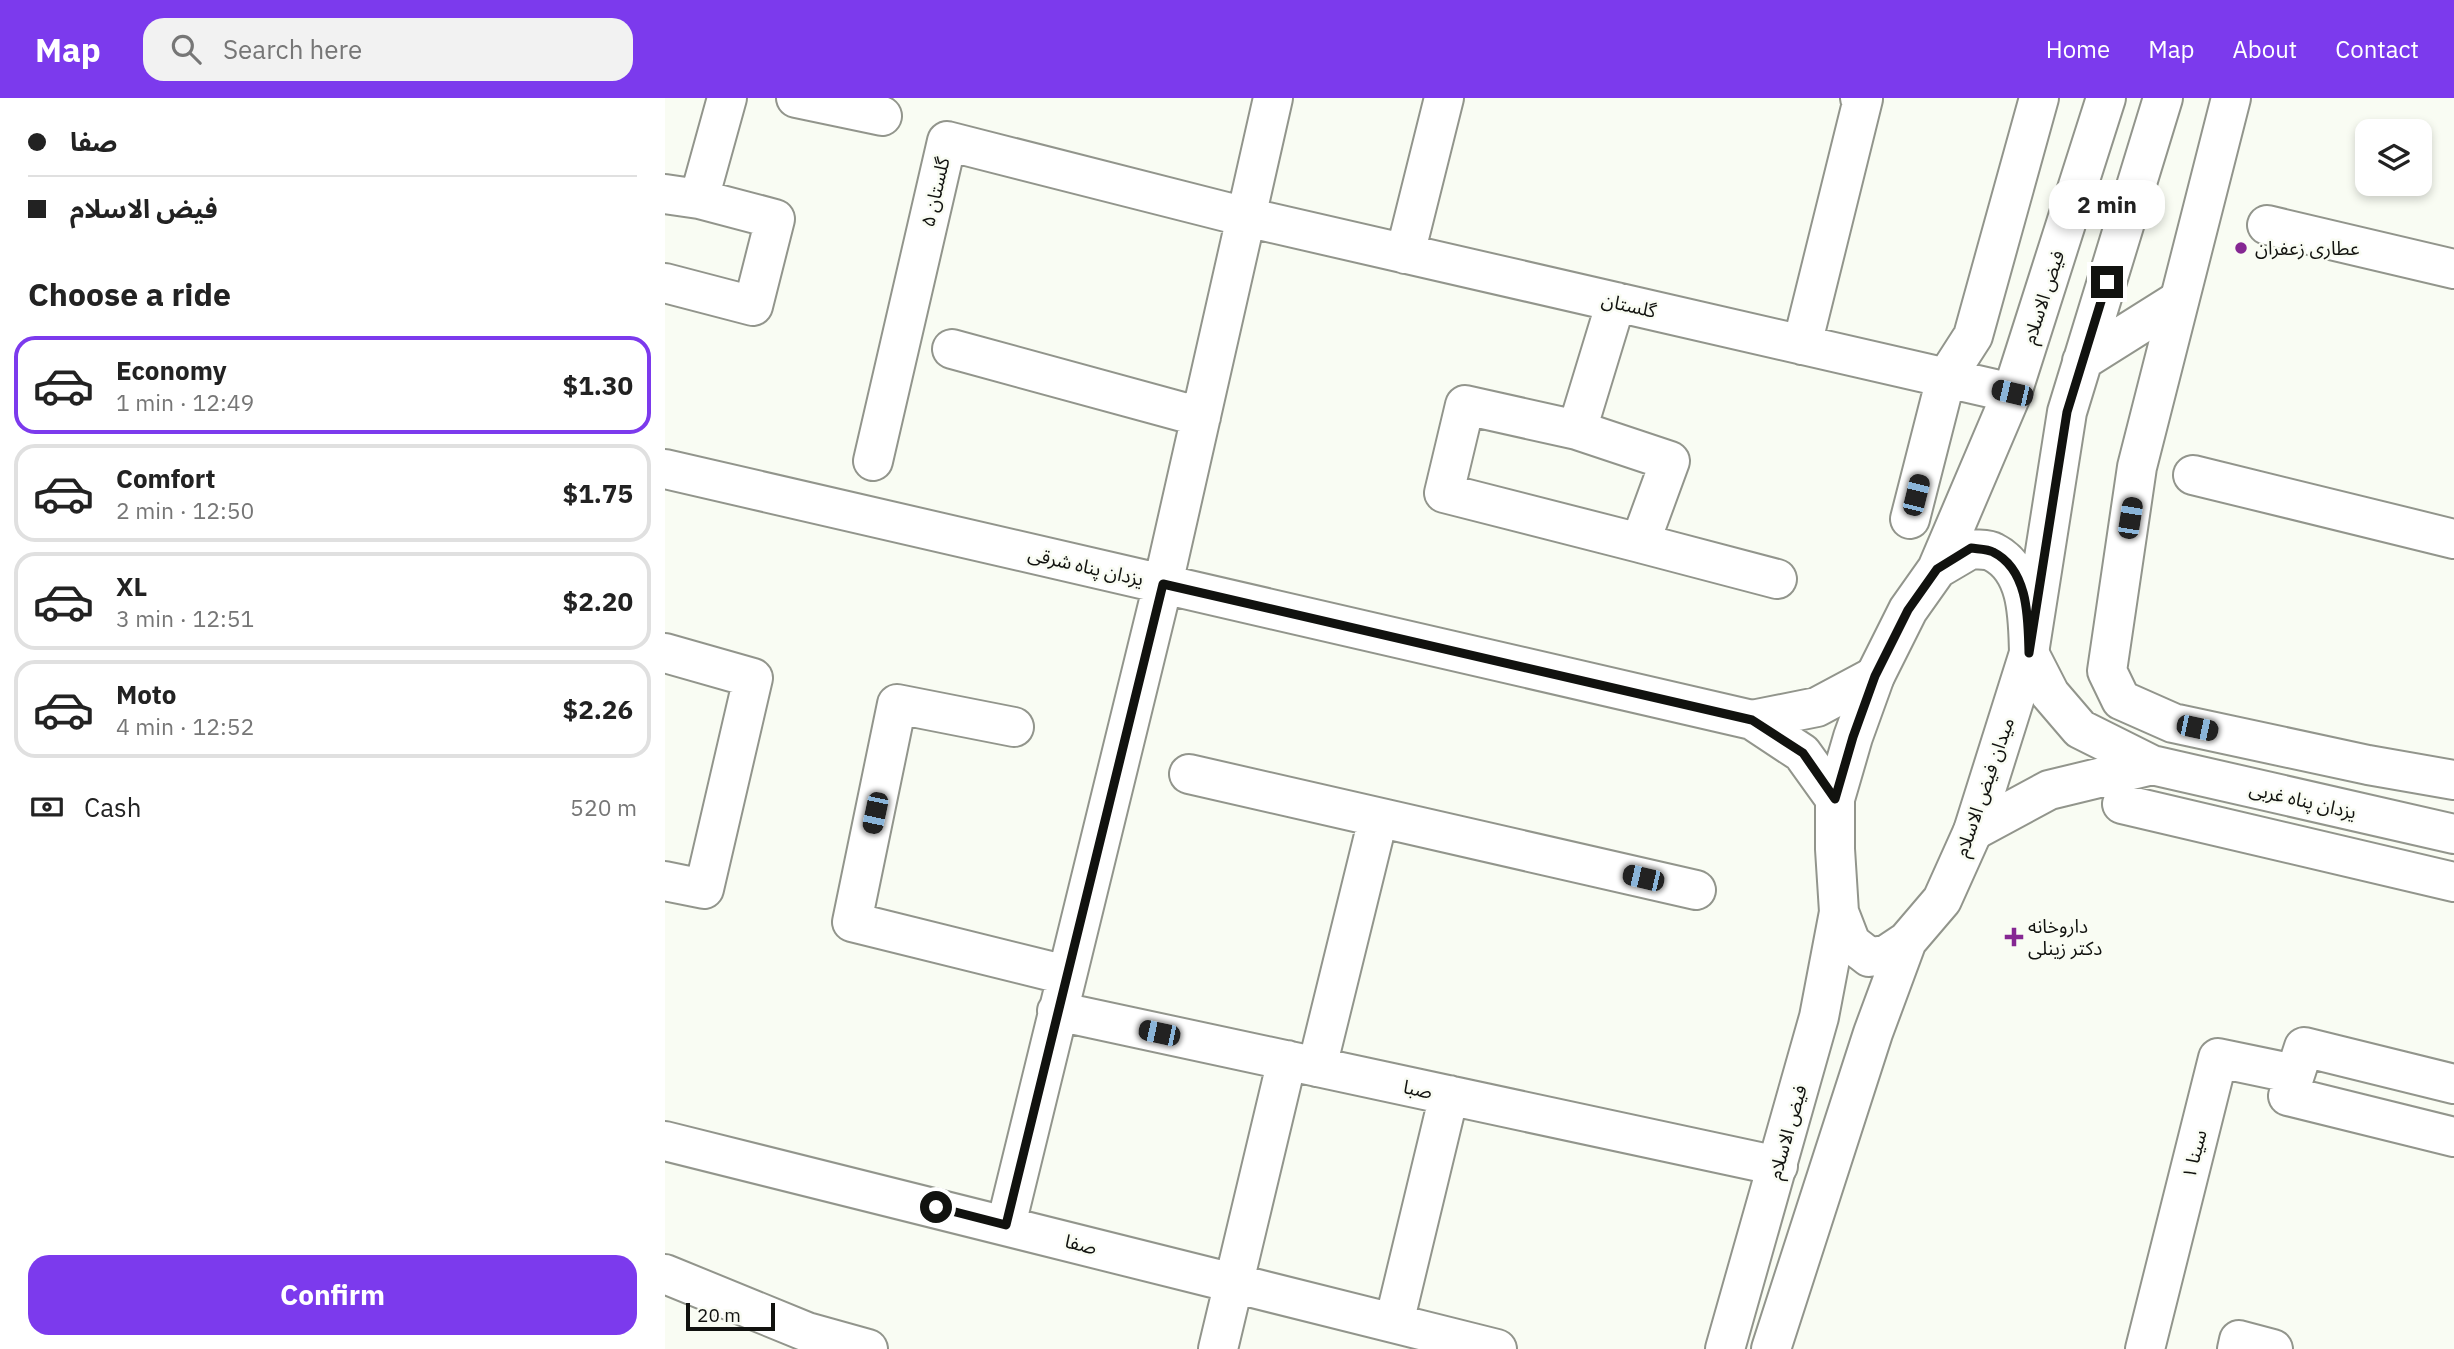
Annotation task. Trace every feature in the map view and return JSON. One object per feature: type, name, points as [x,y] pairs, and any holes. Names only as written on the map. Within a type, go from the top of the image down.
[{"type":"street","points":[[665,283],[753,306],[775,219],[682,196],[727,98]]},
{"type":"street","points":[[796,98],[883,116]]},
{"type":"street","points":[[1006,1225],[1163,584],[1273,98]]},
{"type":"street","points":[[1405,254],[1444,98]]},
{"type":"street","points":[[1802,345],[1863,99],[1860,98]]},
{"type":"street","points":[[1910,519],[1946,378],[1973,336],[2039,98]]},
{"type":"street","name":"فیض الاسلام","points":[[1937,569],[2012,393],[2106,98]]},
{"type":"street","points":[[2029,653],[2067,412],[2163,98]]},
{"type":"street","points":[[2231,98],[2137,467],[2107,671],[2122,700],[2173,723],[2368,765],[2454,780]]},
{"type":"street","name":"گلستان ۵","points":[[873,461],[947,141],[1246,217]]},
{"type":"street","name":"گلستان","points":[[1246,217],[2012,393]]},
{"type":"street","points":[[2267,225],[2454,269]]},
{"type":"street","points":[[2083,360],[2179,300]]},
{"type":"street","points":[[1577,430],[1616,302]]},
{"type":"street","points":[[951,349],[1201,417]]},
{"type":"street","points":[[1640,543],[1670,461],[1577,430],[1465,405],[1444,493],[1777,579]]},
{"type":"street","name":"یزدان پناه شرقی","points":[[665,469],[1752,720],[1803,753],[1835,799]]},
{"type":"street","points":[[2193,475],[2454,539]]},
{"type":"street","name":"میدان فیض الاسلام","points":[[1971,548],[1993,552],[2017,573],[2027,609],[2029,653],[1973,831],[1942,900],[1907,941],[1886,955],[1868,957],[1851,943],[1839,912],[1835,799],[1875,676],[1908,610],[1937,569],[1971,548]]},
{"type":"street","points":[[665,653],[753,678],[704,889],[665,881]]},
{"type":"street","name":"یزدان پناه غربی","points":[[2029,653],[2050,694],[2080,729],[2152,765],[2454,834]]},
{"type":"street","name":"یزدان پناه شرقی","points":[[1752,720],[1817,707],[1875,676]]},
{"type":"street","points":[[1014,727],[897,704],[852,922],[1066,975]]},
{"type":"street","name":"یزدان پناه غربی","points":[[1973,831],[2049,790],[2152,765]]},
{"type":"street","points":[[1189,774],[1696,890]]},
{"type":"street","points":[[2122,804],[2454,881]]},
{"type":"street","points":[[1218,1349],[1233,1283],[1378,819]]},
{"type":"street","name":"فیض الاسلام","points":[[1725,1349],[1819,1017],[1839,912]]},
{"type":"street","points":[[1771,1349],[1873,1033],[1907,941]]},
{"type":"street","name":"صبا","points":[[1057,1011],[1778,1166]]},
{"type":"street","points":[[2454,1083],[2304,1047],[2288,1096],[2454,1138]]},
{"type":"street","name":"سینا ۱","points":[[2145,1349],[2218,1058],[2295,1074],[2288,1096]]},
{"type":"street","points":[[1394,1323],[1449,1096]]},
{"type":"street","name":"صفا","points":[[665,1141],[1497,1349]]},
{"type":"street","points":[[665,1274],[807,1332],[868,1349]]},
{"type":"street","points":[[2237,1349],[2239,1340],[2273,1349]]},
{"type":"place","name":"عطاری زعفران","points":[[2241,248]]},
{"type":"place","name":"داروخانه دکتر زینلی","points":[[2014,937]]},
{"type":"route","points":[[936,1207],[1006,1225],[1163,584],[1752,720],[1803,753],[1835,799],[1875,676],[1908,610],[1937,569],[1971,548],[1993,552],[2017,573],[2027,609],[2029,653],[2067,412],[2107,282]]}]
